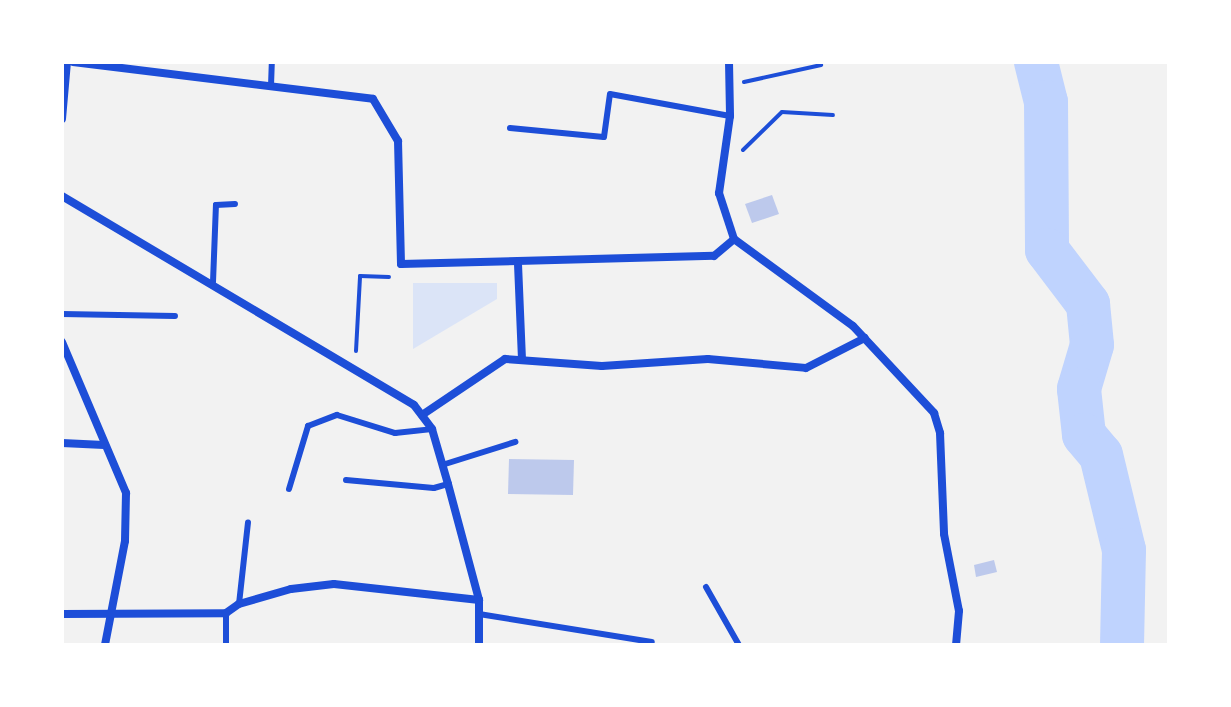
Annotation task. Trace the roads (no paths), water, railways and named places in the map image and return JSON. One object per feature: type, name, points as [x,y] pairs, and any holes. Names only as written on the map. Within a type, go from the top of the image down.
[{"type":"street","points":[[62,119],[67,62]]},
{"type":"street","points":[[73,62],[373,99],[398,141],[401,264],[518,264],[714,256],[734,239]]},
{"type":"street","points":[[729,62],[730,116],[719,193],[734,239],[865,338],[934,413],[940,433],[944,534],[959,611],[956,645]]},
{"type":"street","points":[[62,196],[213,282],[414,405],[432,429],[448,484],[479,600],[479,645]]},
{"type":"street","points":[[518,264],[522,358]]},
{"type":"street","points":[[422,415],[505,359],[602,366],[708,359],[806,368],[825,362],[865,338]]},
{"type":"street","points":[[62,342],[126,493],[125,541],[105,645]]},
{"type":"street","points":[[62,443],[104,445]]},
{"type":"street","points":[[62,614],[226,613],[239,604],[334,584],[479,600]]},
{"type":"lane","points":[[271,86],[272,62]]},
{"type":"lane","points":[[510,128],[604,137],[610,94],[730,116]]},
{"type":"lane","points":[[213,282],[216,205],[235,204]]},
{"type":"lane","points":[[62,314],[175,316]]},
{"type":"lane","points":[[289,489],[308,426],[337,415],[395,433],[432,429]]},
{"type":"lane","points":[[442,465],[515,442]]},
{"type":"lane","points":[[346,480],[434,488],[448,484]]},
{"type":"lane","points":[[239,604],[248,522]]},
{"type":"lane","points":[[706,587],[739,645]]},
{"type":"lane","points":[[226,613],[226,645]]},
{"type":"lane","points":[[479,614],[652,642]]},
{"type":"waterway","points":[[1036,62],[1046,102],[1047,250],[1088,304],[1092,345],[1079,389],[1084,435],[1101,455],[1124,550],[1122,645]]}]
